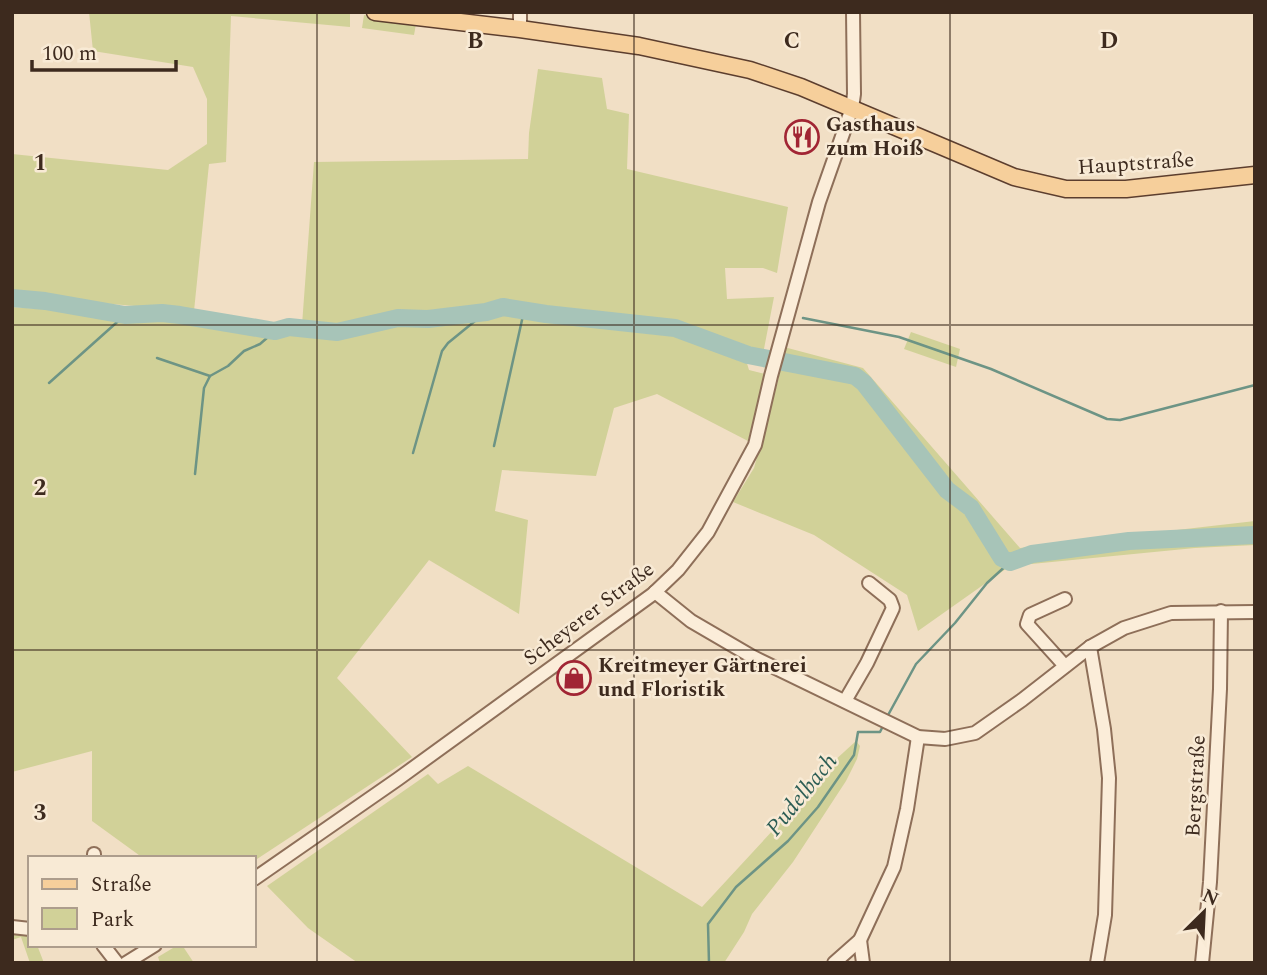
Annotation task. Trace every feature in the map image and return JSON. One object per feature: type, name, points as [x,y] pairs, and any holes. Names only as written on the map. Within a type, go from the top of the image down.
[{"type":"main road","name":"Hauptstraße","points":[[375,12],[520,20],[750,70],[801,87],[1014,177],[1066,189],[1126,189],[1255,174]]},
{"type":"street","name":"Scheyerer Straße","points":[[256,877],[481,719],[655,592],[678,570],[708,532],[754,445],[819,202],[852,108],[853,12]]},
{"type":"street","points":[[845,701],[867,663],[893,608],[890,600],[869,583]]},
{"type":"street","points":[[655,592],[691,621],[739,649],[918,737],[945,739],[975,733],[1090,647],[1124,628],[1171,613],[1255,612]]},
{"type":"street","points":[[1065,599],[1030,615],[1027,624],[1065,666]]},
{"type":"street","name":"Bergstraße","points":[[1202,963],[1210,882],[1222,611]]},
{"type":"street","points":[[1090,647],[1109,778],[1105,915],[1097,963]]},
{"type":"street","points":[[834,963],[860,940],[894,867],[907,809],[918,737]]},
{"type":"street","points":[[860,940],[863,963]]},
{"type":"street","points":[[105,947],[117,963]]},
{"type":"street","points":[[126,963],[152,947]]},
{"type":"green space","points":[[89,12],[350,14],[350,27],[231,16],[226,162],[209,164],[194,311],[100,303],[12,291],[12,154],[168,170],[207,144],[207,99],[193,67],[93,51]]},
{"type":"green space","points":[[364,15],[416,24],[414,35],[362,28]]},
{"type":"green space","points":[[538,69],[602,78],[607,109],[629,114],[627,169],[788,207],[777,273],[763,268],[725,268],[727,299],[774,297],[763,354],[683,326],[521,304],[398,313],[338,328],[302,325],[314,162],[528,159]]},
{"type":"green space","points":[[12,307],[125,315],[275,331],[305,328],[337,332],[398,318],[503,307],[524,311],[543,321],[673,335],[746,360],[749,370],[765,374],[748,441],[657,394],[614,408],[596,476],[502,470],[495,511],[528,520],[519,614],[429,560],[337,678],[412,757],[256,860],[256,856],[140,856],[92,821],[92,751],[12,772]]},
{"type":"green space","points":[[911,332],[960,349],[956,367],[904,349]]},
{"type":"green space","points":[[784,347],[863,368],[1020,548],[1255,521],[1255,545],[1195,548],[1010,566],[918,631],[907,595],[814,535],[733,502],[754,468],[778,381]]},
{"type":"green space","points":[[856,741],[860,746],[857,759],[846,781],[793,862],[752,914],[724,963],[358,963],[308,928],[267,886],[428,774],[438,784],[468,766],[702,907],[800,801],[821,773]]},
{"type":"green space","points":[[22,931],[28,933],[28,947],[38,947],[44,963],[30,963],[21,937],[12,940],[12,936]]},
{"type":"green space","points":[[175,947],[183,947],[194,963],[160,963],[158,957]]},
{"type":"waterway","points":[[12,298],[125,315],[180,315],[275,331],[289,327],[337,332],[398,318],[428,319],[486,312],[503,307],[675,328],[748,355],[855,376],[864,383],[947,490],[971,508],[1002,558],[1010,562],[1032,554],[1129,541],[1255,535]]},
{"type":"waterway","points":[[494,446],[524,311]]},
{"type":"waterway","points":[[413,453],[442,351],[486,312]]},
{"type":"waterway","points":[[49,383],[125,315]]},
{"type":"waterway","points":[[803,318],[899,337],[991,369],[1107,419],[1120,420],[1255,385]]},
{"type":"waterway","points":[[195,474],[204,388],[210,376],[228,366],[244,351],[260,344],[275,331]]},
{"type":"waterway","points":[[157,358],[210,376]]},
{"type":"waterway","name":"Pudelbach","points":[[887,717],[916,664],[955,623],[987,583],[1010,562]]},
{"type":"waterway","name":"Pudelbach","points":[[709,963],[708,924],[736,887],[788,841],[818,807],[854,755],[858,732],[880,732],[883,726]]},
{"type":"place","name":"Gasthaus zum Hoiß","points":[[802,137]]},
{"type":"place","name":"Kreitmeyer Gärtnerei und Floristik","points":[[574,678]]}]
